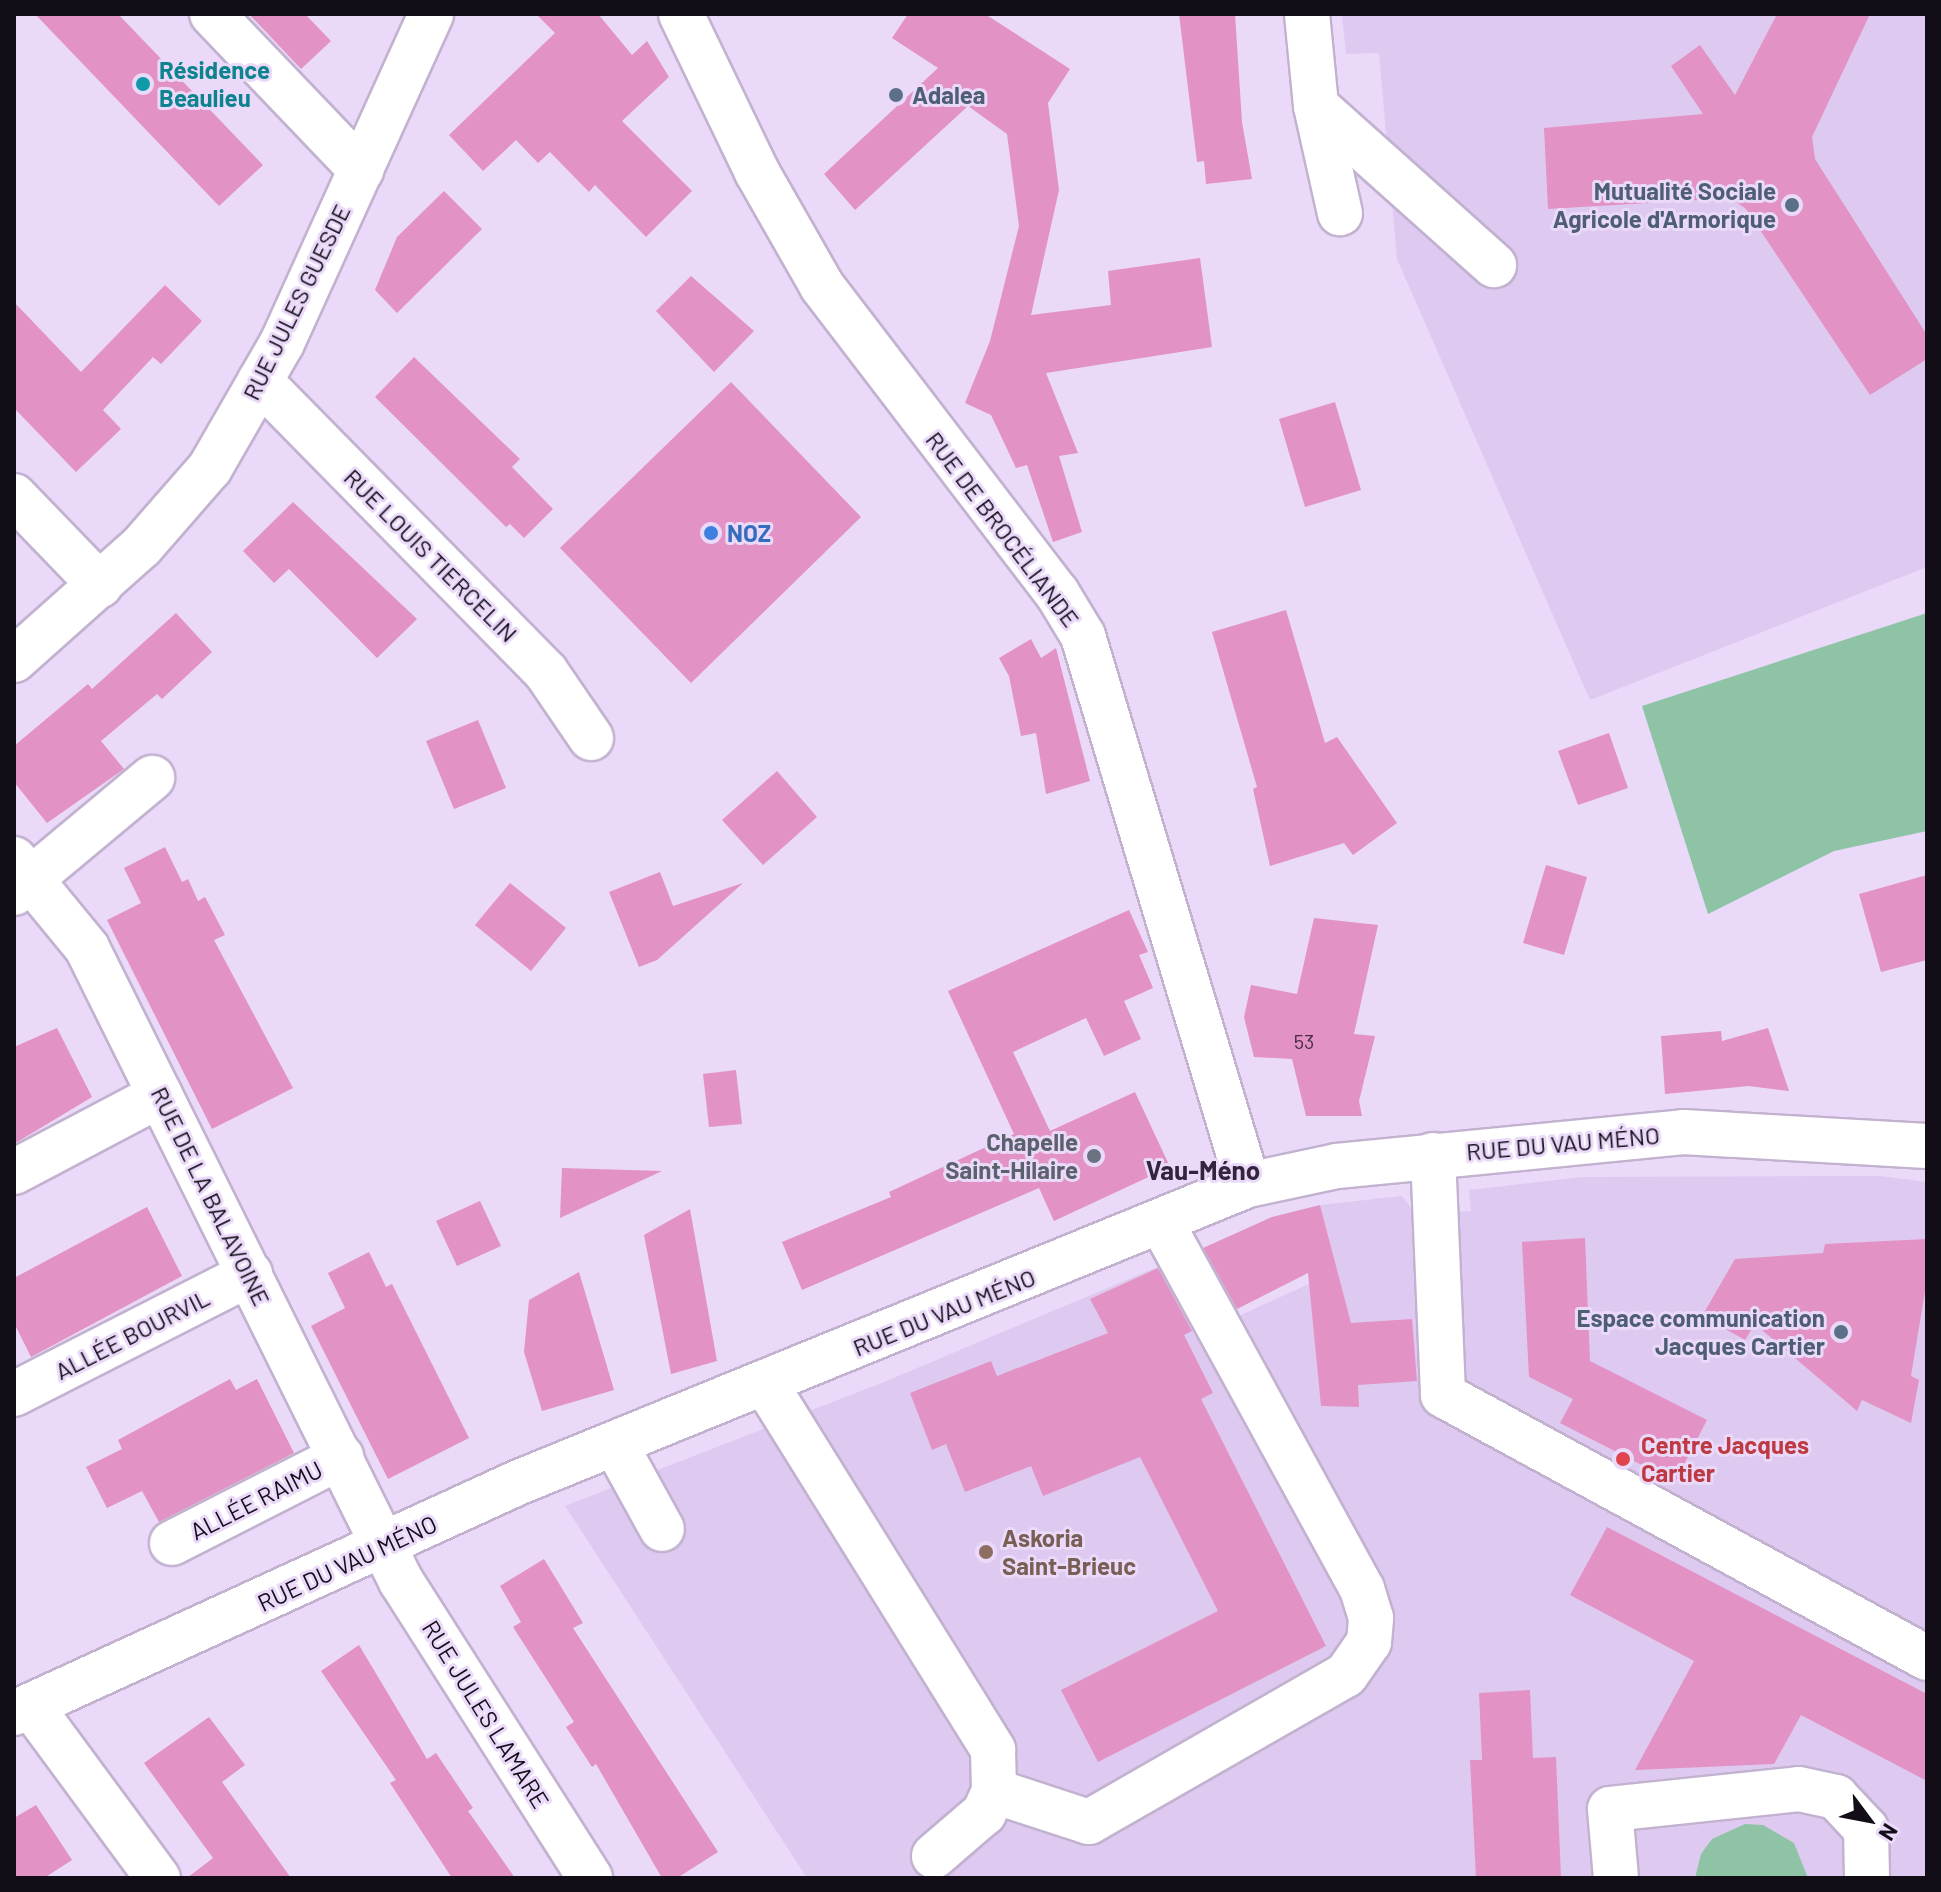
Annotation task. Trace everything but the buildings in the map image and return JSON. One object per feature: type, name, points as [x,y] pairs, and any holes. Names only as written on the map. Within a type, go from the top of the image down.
[{"type":"street","points":[[212,14],[361,170]]},
{"type":"street","name":"RUE JULES GUESDE","points":[[14,660],[100,585],[210,468],[260,381],[361,170],[431,14]]},
{"type":"street","name":"RUE DE BROCÉLIANDE","points":[[681,14],[757,172],[822,286],[1057,593],[1083,636],[1248,1185]]},
{"type":"street","points":[[1307,14],[1316,106],[1340,213]]},
{"type":"street","points":[[1316,106],[1494,265]]},
{"type":"street","name":"RUE LOUIS TIERCELIN","points":[[260,381],[546,672],[591,738]]},
{"type":"street","points":[[14,496],[100,585]]},
{"type":"street","points":[[20,878],[152,778]]},
{"type":"street","name":"RUE DE LA BALAVOINE","points":[[20,878],[87,948],[385,1547]]},
{"type":"street","points":[[14,1172],[160,1095]]},
{"type":"street","name":"RUE DU VAU MÉNO","points":[[22,1709],[385,1547],[517,1483],[1248,1185],[1337,1166],[1683,1132],[1927,1146]]},
{"type":"street","points":[[1433,1155],[1443,1395],[1927,1658]]},
{"type":"street","points":[[994,1791],[1089,1822],[1346,1675],[1369,1642],[1371,1618],[1362,1589],[1161,1222]]},
{"type":"street","name":"ALLÉE BOURVIL","points":[[14,1394],[250,1274]]},
{"type":"street","points":[[765,1383],[993,1750],[994,1791],[970,1830],[934,1856]]},
{"type":"street","points":[[615,1444],[662,1529]]},
{"type":"street","name":"ALLÉE RAIMU","points":[[172,1543],[341,1457]]},
{"type":"street","name":"RUE JULES LAMARE","points":[[385,1547],[401,1581],[590,1878]]},
{"type":"street","points":[[22,1709],[158,1878]]},
{"type":"street","points":[[1616,1878],[1610,1809],[1799,1789],[1836,1797],[1866,1829],[1867,1878]]},
{"type":"shaded area","points":[[1342,14],[1927,14],[1927,567],[1590,700],[1397,259],[1379,53],[1346,54]]},
{"type":"shaded area","points":[[1880,1176],[1927,1182],[1927,1878],[807,1878],[565,1506],[884,1382],[1195,1251],[1228,1321],[1337,1271],[1320,1205],[1402,1196],[1416,1214],[1471,1211],[1469,1190],[1582,1177]]},
{"type":"green space","points":[[1927,613],[1927,831],[1834,851],[1708,914],[1642,706]]},
{"type":"green space","points":[[1745,1824],[1763,1825],[1794,1843],[1808,1878],[1695,1878],[1701,1854],[1712,1839]]},
{"type":"place","name":"Résidence Beaulieu","points":[[143,84]]},
{"type":"place","name":"Adalea","points":[[896,95]]},
{"type":"place","name":"Mutualité Sociale Agricole d'Armorique","points":[[1792,205]]},
{"type":"place","name":"NOZ","points":[[711,533]]},
{"type":"place","name":"Chapelle Saint-Hilaire","points":[[1094,1156]]},
{"type":"place","name":"Espace communication Jacques Cartier","points":[[1841,1332]]},
{"type":"place","name":"Centre Jacques Cartier","points":[[1623,1459]]},
{"type":"place","name":"Askoria Saint-Brieuc","points":[[986,1552]]},
{"type":"district","name":"Vau-Méno","points":[[1203,1170]]}]
